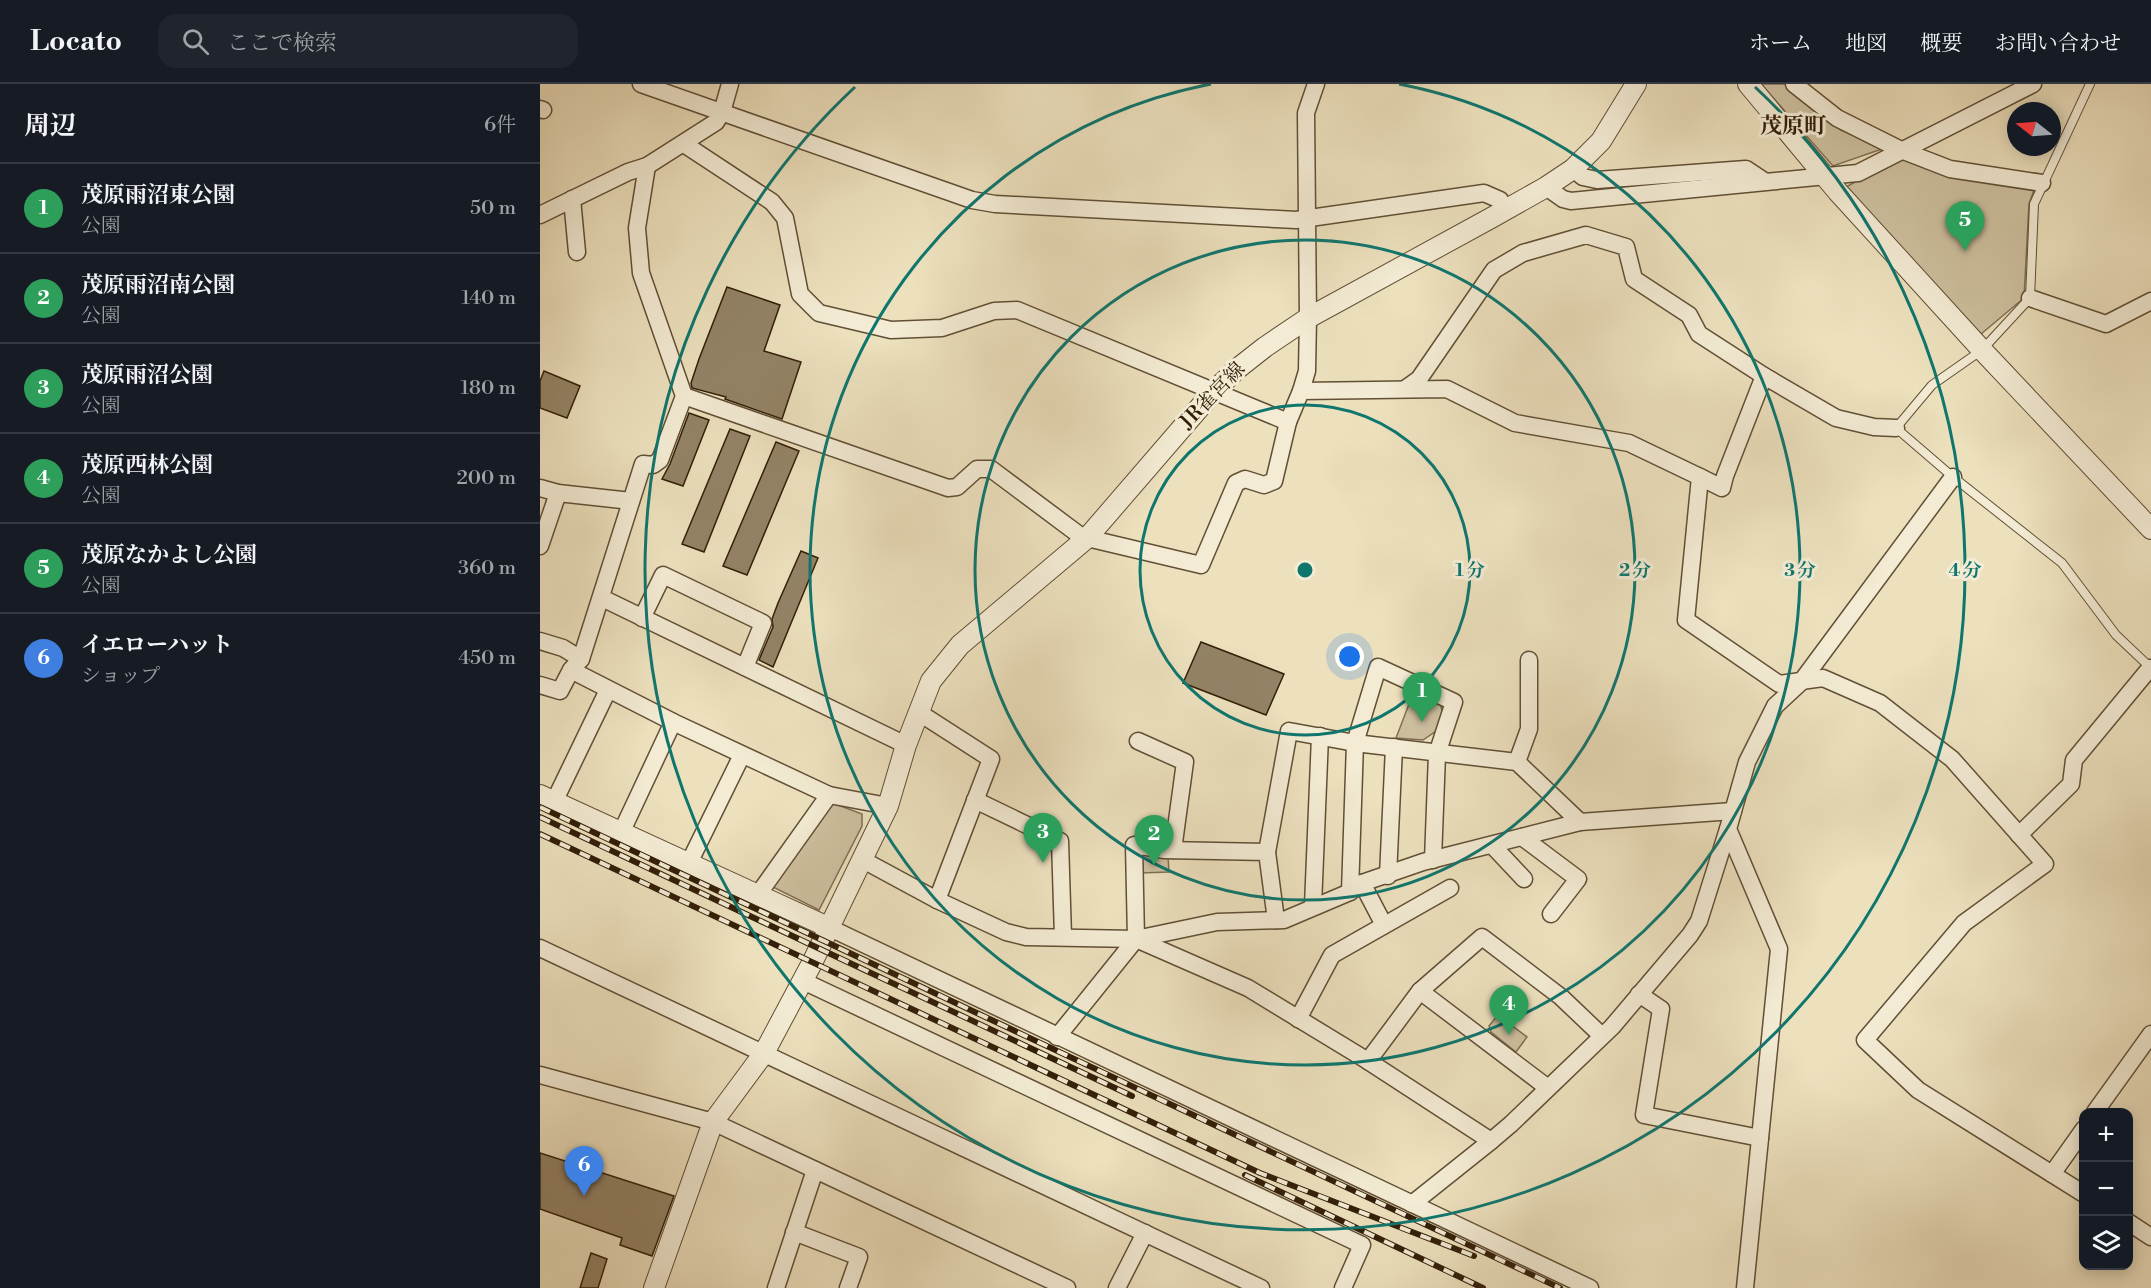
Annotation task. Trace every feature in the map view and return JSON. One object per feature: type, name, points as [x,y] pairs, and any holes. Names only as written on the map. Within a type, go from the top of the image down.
[{"type":"street","points":[[641,84],[972,200],[994,204],[1307,220],[1484,193],[1500,200],[1506,210]]},
{"type":"street","points":[[540,215],[628,172],[647,166],[716,122],[722,112],[730,84]]},
{"type":"street","points":[[684,396],[948,488],[957,487],[977,468],[991,469],[1078,534],[1201,565],[1236,483],[1245,479],[1264,485],[1274,481],[1288,422],[1307,371],[1306,112],[1316,84]]},
{"type":"street","name":"JR雀宮線","points":[[654,1288],[713,1122],[764,1053],[803,981],[864,860],[888,806],[906,745],[931,681],[960,645],[1087,538],[1213,392],[1265,347],[1308,318],[1506,210],[1573,169],[1601,141],[1636,84]]},
{"type":"street","points":[[1748,84],[1826,178],[1982,350],[2151,529]]},
{"type":"street","points":[[1794,84],[1837,118],[1901,150],[1950,169],[2042,183]]},
{"type":"street","points":[[1546,187],[1563,199],[1571,201],[1764,181],[1826,178],[1858,173],[2033,84]]},
{"type":"street","points":[[684,144],[772,202],[785,218],[800,294],[819,313],[891,330],[942,328],[994,311],[1017,310],[1288,422]]},
{"type":"street","points":[[540,685],[560,691],[576,665],[602,598],[643,464],[653,465],[660,460],[684,396],[642,273],[637,228],[647,166]]},
{"type":"street","points":[[1573,169],[1583,177],[1607,180],[1746,168],[1764,181]]},
{"type":"street","points":[[572,199],[577,252]]},
{"type":"street","points":[[1405,389],[1419,379],[1494,270],[1523,253],[1586,235],[1626,247],[1634,279],[1689,315],[1699,334],[1764,376],[1836,418],[1874,427],[1896,428]]},
{"type":"street","points":[[2030,298],[2106,324],[2151,301]]},
{"type":"street","points":[[1301,391],[1447,389],[1515,423],[1629,443],[1722,488],[1764,376]]},
{"type":"street","points":[[1701,477],[1686,620],[1779,684],[1823,678],[1880,703],[1952,759],[2044,864],[1964,923],[1865,1040],[1918,1090],[2079,1191]]},
{"type":"street","points":[[1412,1204],[1511,1124],[1602,1036],[1690,934],[1699,921],[1748,762],[1775,706],[1802,682],[1953,477]]},
{"type":"street","points":[[540,488],[558,493],[631,501]]},
{"type":"street","points":[[540,546],[558,493]]},
{"type":"street","points":[[642,618],[663,574],[763,623],[745,667]]},
{"type":"street","points":[[602,598],[906,745]]},
{"type":"street","points":[[540,641],[563,648],[576,665],[608,690],[742,755],[829,795],[888,806]]},
{"type":"street","points":[[1517,762],[1529,729],[1529,660]]},
{"type":"street","points":[[1384,925],[1356,888],[1355,743],[1378,667],[1454,702],[1437,754],[1433,860]]},
{"type":"street","points":[[2019,835],[2071,784],[2074,760],[2150,668]]},
{"type":"street","points":[[608,690],[547,798],[830,928],[1590,1288]]},
{"type":"street","points":[[918,712],[991,759],[937,900]]},
{"type":"street","points":[[621,833],[673,722]]},
{"type":"street","points":[[1275,920],[1268,852],[1289,731],[1355,743],[1517,762],[1580,822]]},
{"type":"street","points":[[1313,906],[1320,736]]},
{"type":"street","points":[[1138,741],[1185,762],[1173,850]]},
{"type":"street","points":[[1388,876],[1394,747]]},
{"type":"street","points":[[688,863],[742,755]]},
{"type":"street","points":[[757,896],[829,795]]},
{"type":"street","points":[[975,800],[1060,841],[1063,937]]},
{"type":"street","points":[[864,860],[937,900],[1006,932],[1026,937],[1136,939],[1217,922],[1284,920],[1356,888],[1433,860],[1580,822],[1733,811]]},
{"type":"street","points":[[1728,829],[1779,949],[1745,1288]]},
{"type":"street","points":[[1522,837],[1578,879],[1551,914]]},
{"type":"street","points":[[1057,1037],[1136,939],[1134,845],[1173,850],[1268,852]]},
{"type":"street","points":[[1491,845],[1524,879]]},
{"type":"street","points":[[1298,1019],[1332,955],[1450,888]]},
{"type":"street","points":[[1368,1061],[1420,991],[1482,937],[1561,998],[1602,1036]]},
{"type":"street","points":[[1136,939],[1248,988],[1368,1061],[1491,1141]]},
{"type":"street","points":[[540,948],[1261,1288]]},
{"type":"street","points":[[803,981],[1362,1245],[1343,1288]]},
{"type":"street","points":[[1420,991],[1548,1088]]},
{"type":"street","points":[[1639,994],[1661,1009],[1644,1115],[1760,1138]]},
{"type":"street","points":[[2099,1108],[2151,1034]]},
{"type":"street","points":[[540,1075],[713,1122],[1067,1288]]},
{"type":"street","points":[[2052,1174],[2079,1136]]},
{"type":"street","points":[[776,1288],[815,1170]]},
{"type":"street","points":[[1737,1288],[1742,1259],[1745,1201],[1748,1185],[1757,1171]]},
{"type":"street","points":[[1756,1288],[1763,1200],[1757,1171]]},
{"type":"street","points":[[2133,1225],[2151,1237]]},
{"type":"street","points":[[794,1232],[859,1257],[848,1288]]},
{"type":"street","points":[[1117,1288],[1145,1233]]},
{"type":"lane","points":[[2090,84],[2034,204],[2030,298],[1982,350],[1932,385],[1896,428],[1953,477],[2062,563],[2116,635],[2150,668]]},
{"type":"shaded area","points":[[1761,84],[1785,84],[1841,130],[1885,148],[1833,166]]},
{"type":"shaded area","points":[[1901,156],[2037,182],[2029,204],[2024,298],[1981,334],[1846,187]]},
{"type":"shaded area","points":[[1414,691],[1440,703],[1443,714],[1439,729],[1423,740],[1396,738]]},
{"type":"shaded area","points":[[830,802],[862,814],[862,826],[819,910],[771,886]]},
{"type":"shaded area","points":[[1148,852],[1168,856],[1169,872],[1140,873],[1140,858]]},
{"type":"shaded area","points":[[1498,1015],[1527,1037],[1516,1052],[1491,1032],[1489,1026]]},
{"type":"building","points":[[727,287],[780,305],[764,351],[801,362],[782,419],[725,399],[726,397],[692,388],[691,383],[699,359]]},
{"type":"building","points":[[544,371],[580,386],[567,418],[540,408],[540,381]]},
{"type":"building","points":[[689,413],[709,420],[683,486],[662,479]]},
{"type":"building","points":[[730,429],[750,436],[704,552],[682,544]]},
{"type":"building","points":[[776,442],[799,451],[747,575],[723,566]]},
{"type":"building","points":[[801,551],[818,558],[773,667],[759,660],[773,627],[772,619],[778,603]]},
{"type":"building","points":[[1201,642],[1284,674],[1266,715],[1183,683]]},
{"type":"building","points":[[540,1153],[674,1196],[652,1256],[620,1245],[622,1238],[540,1209]]},
{"type":"building","points":[[591,1253],[607,1259],[598,1288],[580,1288]]},
{"type":"railway","points":[[540,807],[1560,1288]]},
{"type":"railway","points":[[540,817],[1132,1096]]},
{"type":"railway","points":[[540,834],[1260,1173],[1474,1256]]},
{"type":"railway","points":[[1245,1175],[1483,1288]]},
{"type":"place","name":"茂原なかよし公園","points":[[1965,251]]},
{"type":"place","name":"茂原雨沼東公園","points":[[1422,722]]},
{"type":"place","name":"茂原雨沼公園","points":[[1043,863]]},
{"type":"place","name":"茂原雨沼南公園","points":[[1154,865]]},
{"type":"place","name":"茂原西林公園","points":[[1509,1035]]},
{"type":"place","name":"イエローハット","points":[[584,1196]]},
{"type":"district","name":"茂原町","points":[[1793,126]]}]
